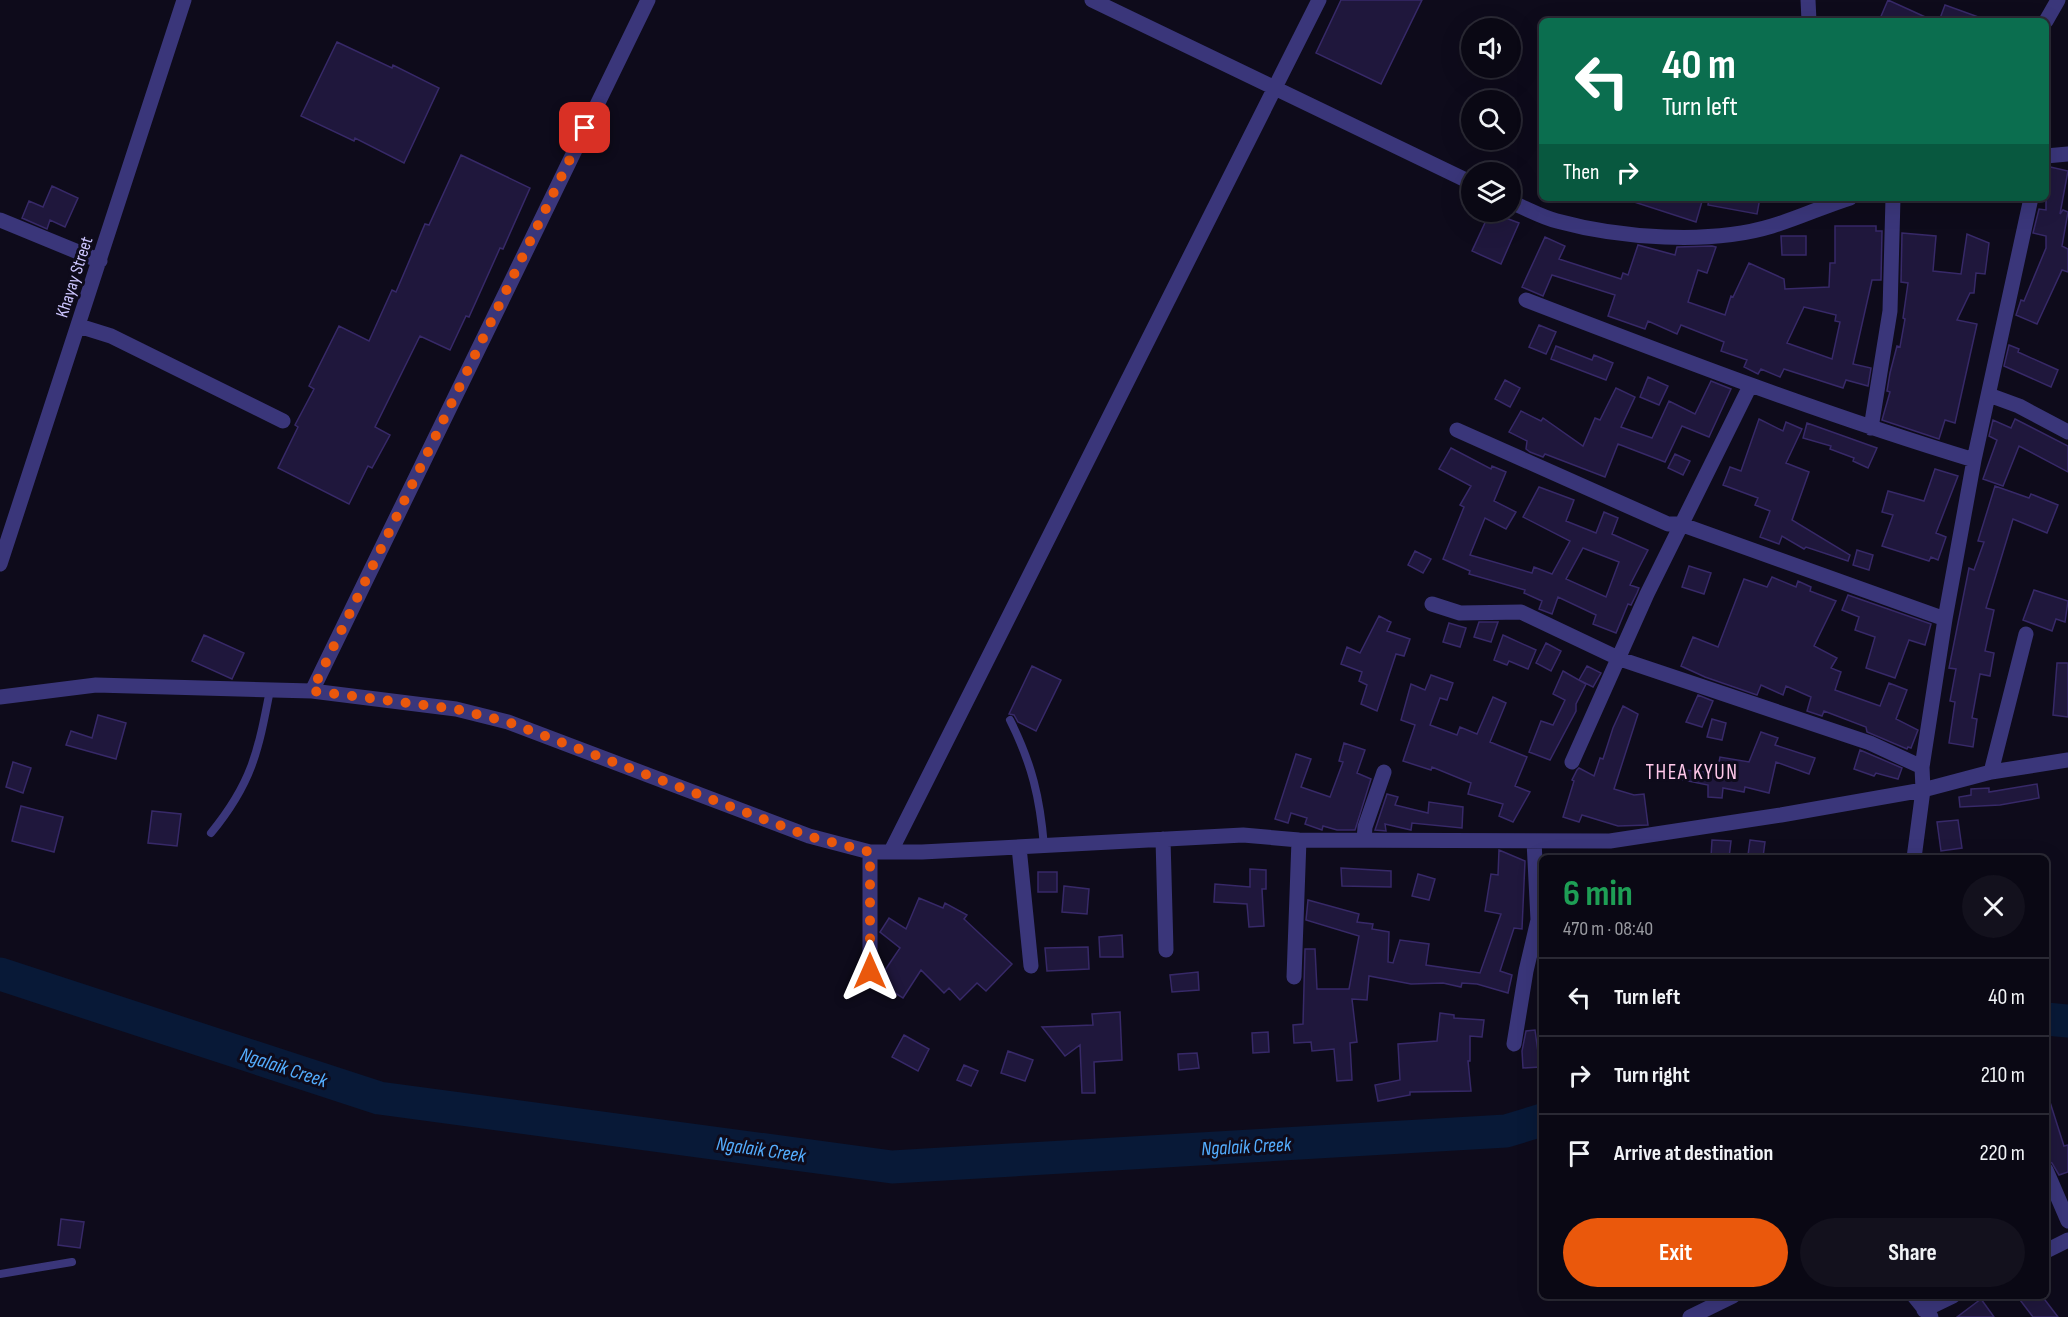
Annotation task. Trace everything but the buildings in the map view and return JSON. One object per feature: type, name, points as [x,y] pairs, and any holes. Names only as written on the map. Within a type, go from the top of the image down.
[{"type":"street","name":"Khayay Street","points":[[0,564],[184,0]]},
{"type":"street","points":[[312,691],[648,0]]},
{"type":"street","points":[[1092,0],[1461,178]]},
{"type":"street","points":[[891,851],[1277,89],[1319,0]]},
{"type":"street","points":[[1808,0],[1809,18]]},
{"type":"street","points":[[2048,18],[2058,0]]},
{"type":"street","points":[[2049,156],[2068,154]]},
{"type":"street","points":[[1521,206],[1554,221],[1587,228],[1667,236],[1718,235],[1772,226],[1812,204],[1831,201]]},
{"type":"street","points":[[1871,429],[1890,311],[1893,201]]},
{"type":"street","points":[[1914,855],[1923,790],[1922,767],[1945,619],[1974,460],[2030,201]]},
{"type":"street","points":[[0,220],[100,261]]},
{"type":"street","points":[[1526,300],[1750,386],[1871,429],[1974,460]]},
{"type":"street","points":[[79,326],[111,336],[283,422]]},
{"type":"street","points":[[1572,762],[1680,525],[1750,386]]},
{"type":"street","points":[[1989,395],[2019,406],[2068,432]]},
{"type":"street","points":[[1457,430],[1668,524],[1680,525],[1945,619]]},
{"type":"street","points":[[1432,604],[1460,613],[1521,612],[1620,658],[1870,743],[1922,767]]},
{"type":"street","points":[[1991,772],[2026,634]]},
{"type":"street","points":[[0,697],[96,685],[312,691],[456,709],[508,722],[808,836],[870,852],[1044,846],[1243,835],[1299,840],[1610,841],[1781,816],[1923,790],[1991,772],[2068,760]]},
{"type":"street","points":[[1364,840],[1367,818],[1384,771]]},
{"type":"street","points":[[1163,839],[1166,950]]},
{"type":"street","points":[[1294,977],[1299,840]]},
{"type":"street","points":[[1514,1044],[1526,971],[1538,920],[1534,841]]},
{"type":"street","points":[[1019,847],[1031,966]]},
{"type":"street","points":[[870,852],[870,971]]},
{"type":"street","points":[[2049,1177],[2068,1221]]},
{"type":"street","points":[[2049,1250],[2068,1240]]},
{"type":"street","points":[[1690,1317],[1727,1299]]},
{"type":"street","points":[[1916,1299],[1928,1313],[1949,1299]]},
{"type":"lane","points":[[211,833],[249,777],[259,744],[270,690]]},
{"type":"lane","points":[[1010,720],[1027,754],[1041,801],[1044,846]]},
{"type":"lane","points":[[0,1274],[72,1262]]},
{"type":"waterway","name":"Ngalaik Creek","points":[[0,974],[379,1098],[892,1167],[1506,1131],[1539,1121]]},
{"type":"waterway","name":"Ngalaik Creek","points":[[2049,1019],[2068,1021]]},
{"type":"district","name":"THEA KYUN","points":[[1692,772]]},
{"type":"route","points":[[585,128],[312,691],[401,700],[456,709],[508,722],[808,836],[870,852],[870,971]]}]
